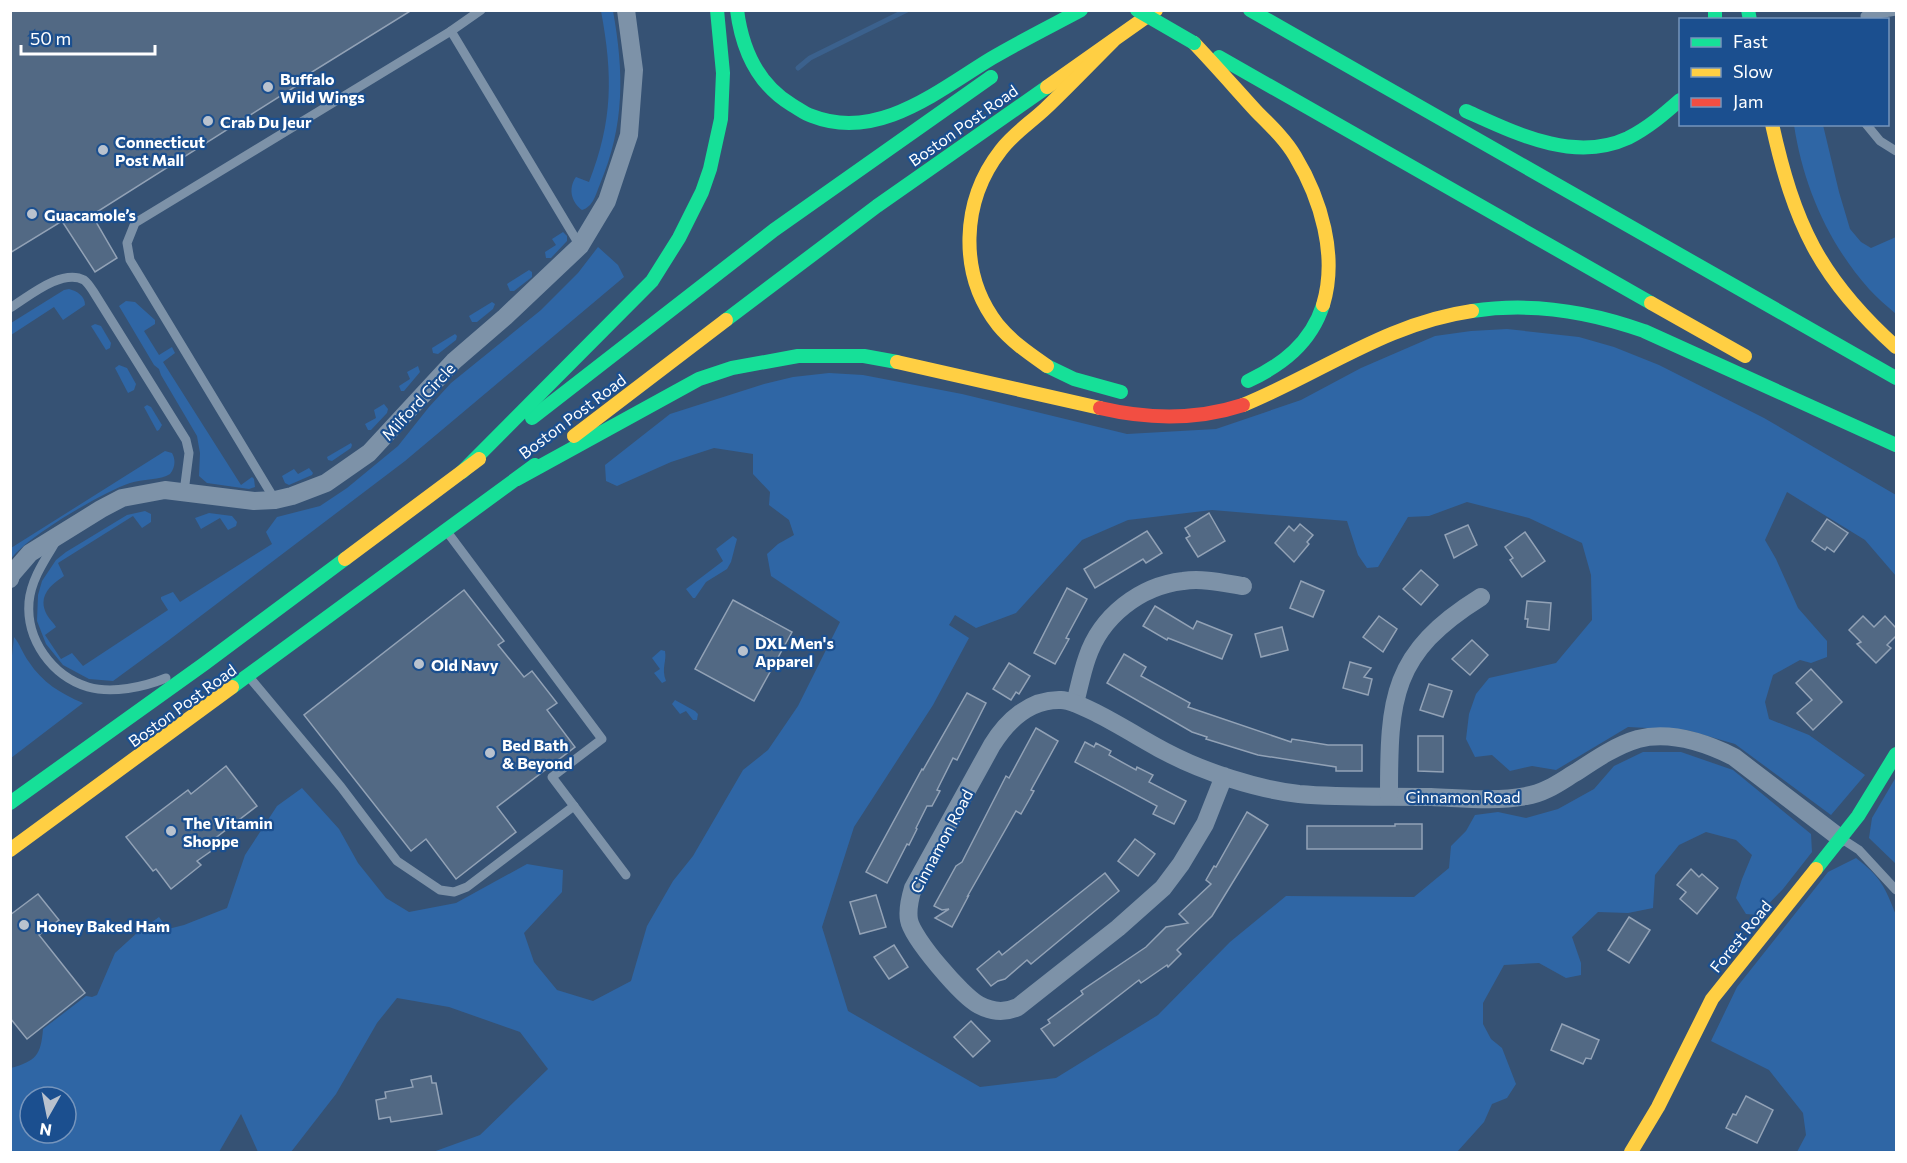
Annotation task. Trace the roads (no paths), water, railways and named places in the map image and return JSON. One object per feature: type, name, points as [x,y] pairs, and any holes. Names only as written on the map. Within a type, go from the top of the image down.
[{"type":"main road","points":[[462,472],[652,281],[676,247],[700,200],[721,126],[723,82],[717,10]]},
{"type":"main road","points":[[737,10],[741,40],[747,56],[767,87],[794,108],[809,115],[825,121],[852,123],[870,122],[907,111],[994,57],[1081,10]]},
{"type":"main road","name":"Boston Post Road","points":[[10,803],[204,664],[462,472],[774,230],[1086,10]]},
{"type":"main road","points":[[1137,10],[1754,361]]},
{"type":"main road","name":"Boston Post Road","points":[[10,850],[447,531],[885,200],[1156,10]]},
{"type":"main road","points":[[1250,10],[1896,378]]},
{"type":"main road","points":[[1289,32],[1416,89]]},
{"type":"main road","points":[[1113,41],[1042,113],[1013,136],[997,155],[978,188],[968,234],[973,278],[981,298],[992,317],[1017,345],[1049,368],[1096,387],[1130,394]]},
{"type":"main road","points":[[1194,43],[1282,138],[1294,155],[1312,190],[1327,238],[1326,294],[1319,317],[1308,338],[1271,370],[1239,384]]},
{"type":"main road","points":[[1458,108],[1531,140],[1560,147],[1587,148],[1615,142],[1644,129],[1670,111],[1679,101]]},
{"type":"main road","points":[[1772,126],[1786,187],[1810,245],[1843,295],[1870,325],[1896,347]]},
{"type":"main road","points":[[517,478],[699,379],[766,360],[798,356],[864,356],[1113,411],[1143,416],[1174,417],[1208,413],[1242,405],[1377,339],[1406,328],[1477,309],[1508,306],[1573,311],[1603,317],[1644,331],[1896,444]]},
{"type":"main road","points":[[1795,385],[1896,444]]},
{"type":"main road","name":"Forest Road","points":[[1631,1152],[1658,1107],[1712,999],[1858,816],[1896,754]]},
{"type":"street","name":"Milford Circle","points":[[10,579],[30,553],[122,498],[165,490],[254,501],[274,500],[326,483],[369,453],[454,361],[580,246],[607,201],[629,135],[634,70],[626,10]]},
{"type":"street","points":[[1075,703],[1092,645],[1103,627],[1135,597],[1166,584],[1185,581],[1205,580],[1243,586]]},
{"type":"street","points":[[1389,796],[1392,714],[1404,672],[1416,651],[1436,630],[1459,610],[1481,597]]},
{"type":"street","name":"Cinnamon Road","points":[[1224,776],[1205,824],[1182,864],[1149,902],[1018,1007],[1000,1011],[980,1005],[962,990],[914,933],[908,912],[913,888],[992,745],[1006,724],[1021,712],[1042,703],[1061,700],[1075,703],[1168,754],[1224,776],[1298,794],[1524,797],[1551,788],[1622,745],[1638,739],[1670,737],[1703,744],[1734,758],[1840,838]]},
{"type":"lane","points":[[274,500],[130,260],[128,243],[135,223],[451,31],[481,10]]},
{"type":"lane","points":[[1862,15],[1896,10]]},
{"type":"lane","points":[[451,31],[580,246]]},
{"type":"lane","points":[[1868,126],[1880,141],[1896,151]]},
{"type":"lane","points":[[10,308],[55,280],[68,278],[83,280],[93,291],[186,440],[189,453],[184,492]]},
{"type":"lane","points":[[447,531],[602,739],[552,777],[626,875]]},
{"type":"lane","points":[[59,535],[37,574],[29,602],[32,629],[43,656],[54,668],[88,687],[115,690],[157,682],[204,664]]},
{"type":"lane","points":[[248,676],[341,787],[398,861],[440,890],[446,892],[462,890],[574,806]]},
{"type":"lane","points":[[1840,838],[1859,850],[1896,890]]},
{"type":"waterway","points":[[798,68],[810,58],[907,10]]},
{"type":"place","name":"Buffalo Wild Wings","points":[[268,87]]},
{"type":"place","name":"Crab Du Jeur","points":[[208,121]]},
{"type":"place","name":"Connecticut Post Mall","points":[[103,150]]},
{"type":"place","name":"Guacamole’s","points":[[32,214]]},
{"type":"place","name":"DXL Men's Apparel","points":[[743,651]]},
{"type":"place","name":"Old Navy","points":[[419,664]]},
{"type":"place","name":"Bed Bath & Beyond","points":[[490,753]]},
{"type":"place","name":"The Vitamin Shoppe","points":[[171,831]]},
{"type":"place","name":"Honey Baked Ham","points":[[24,925]]}]
